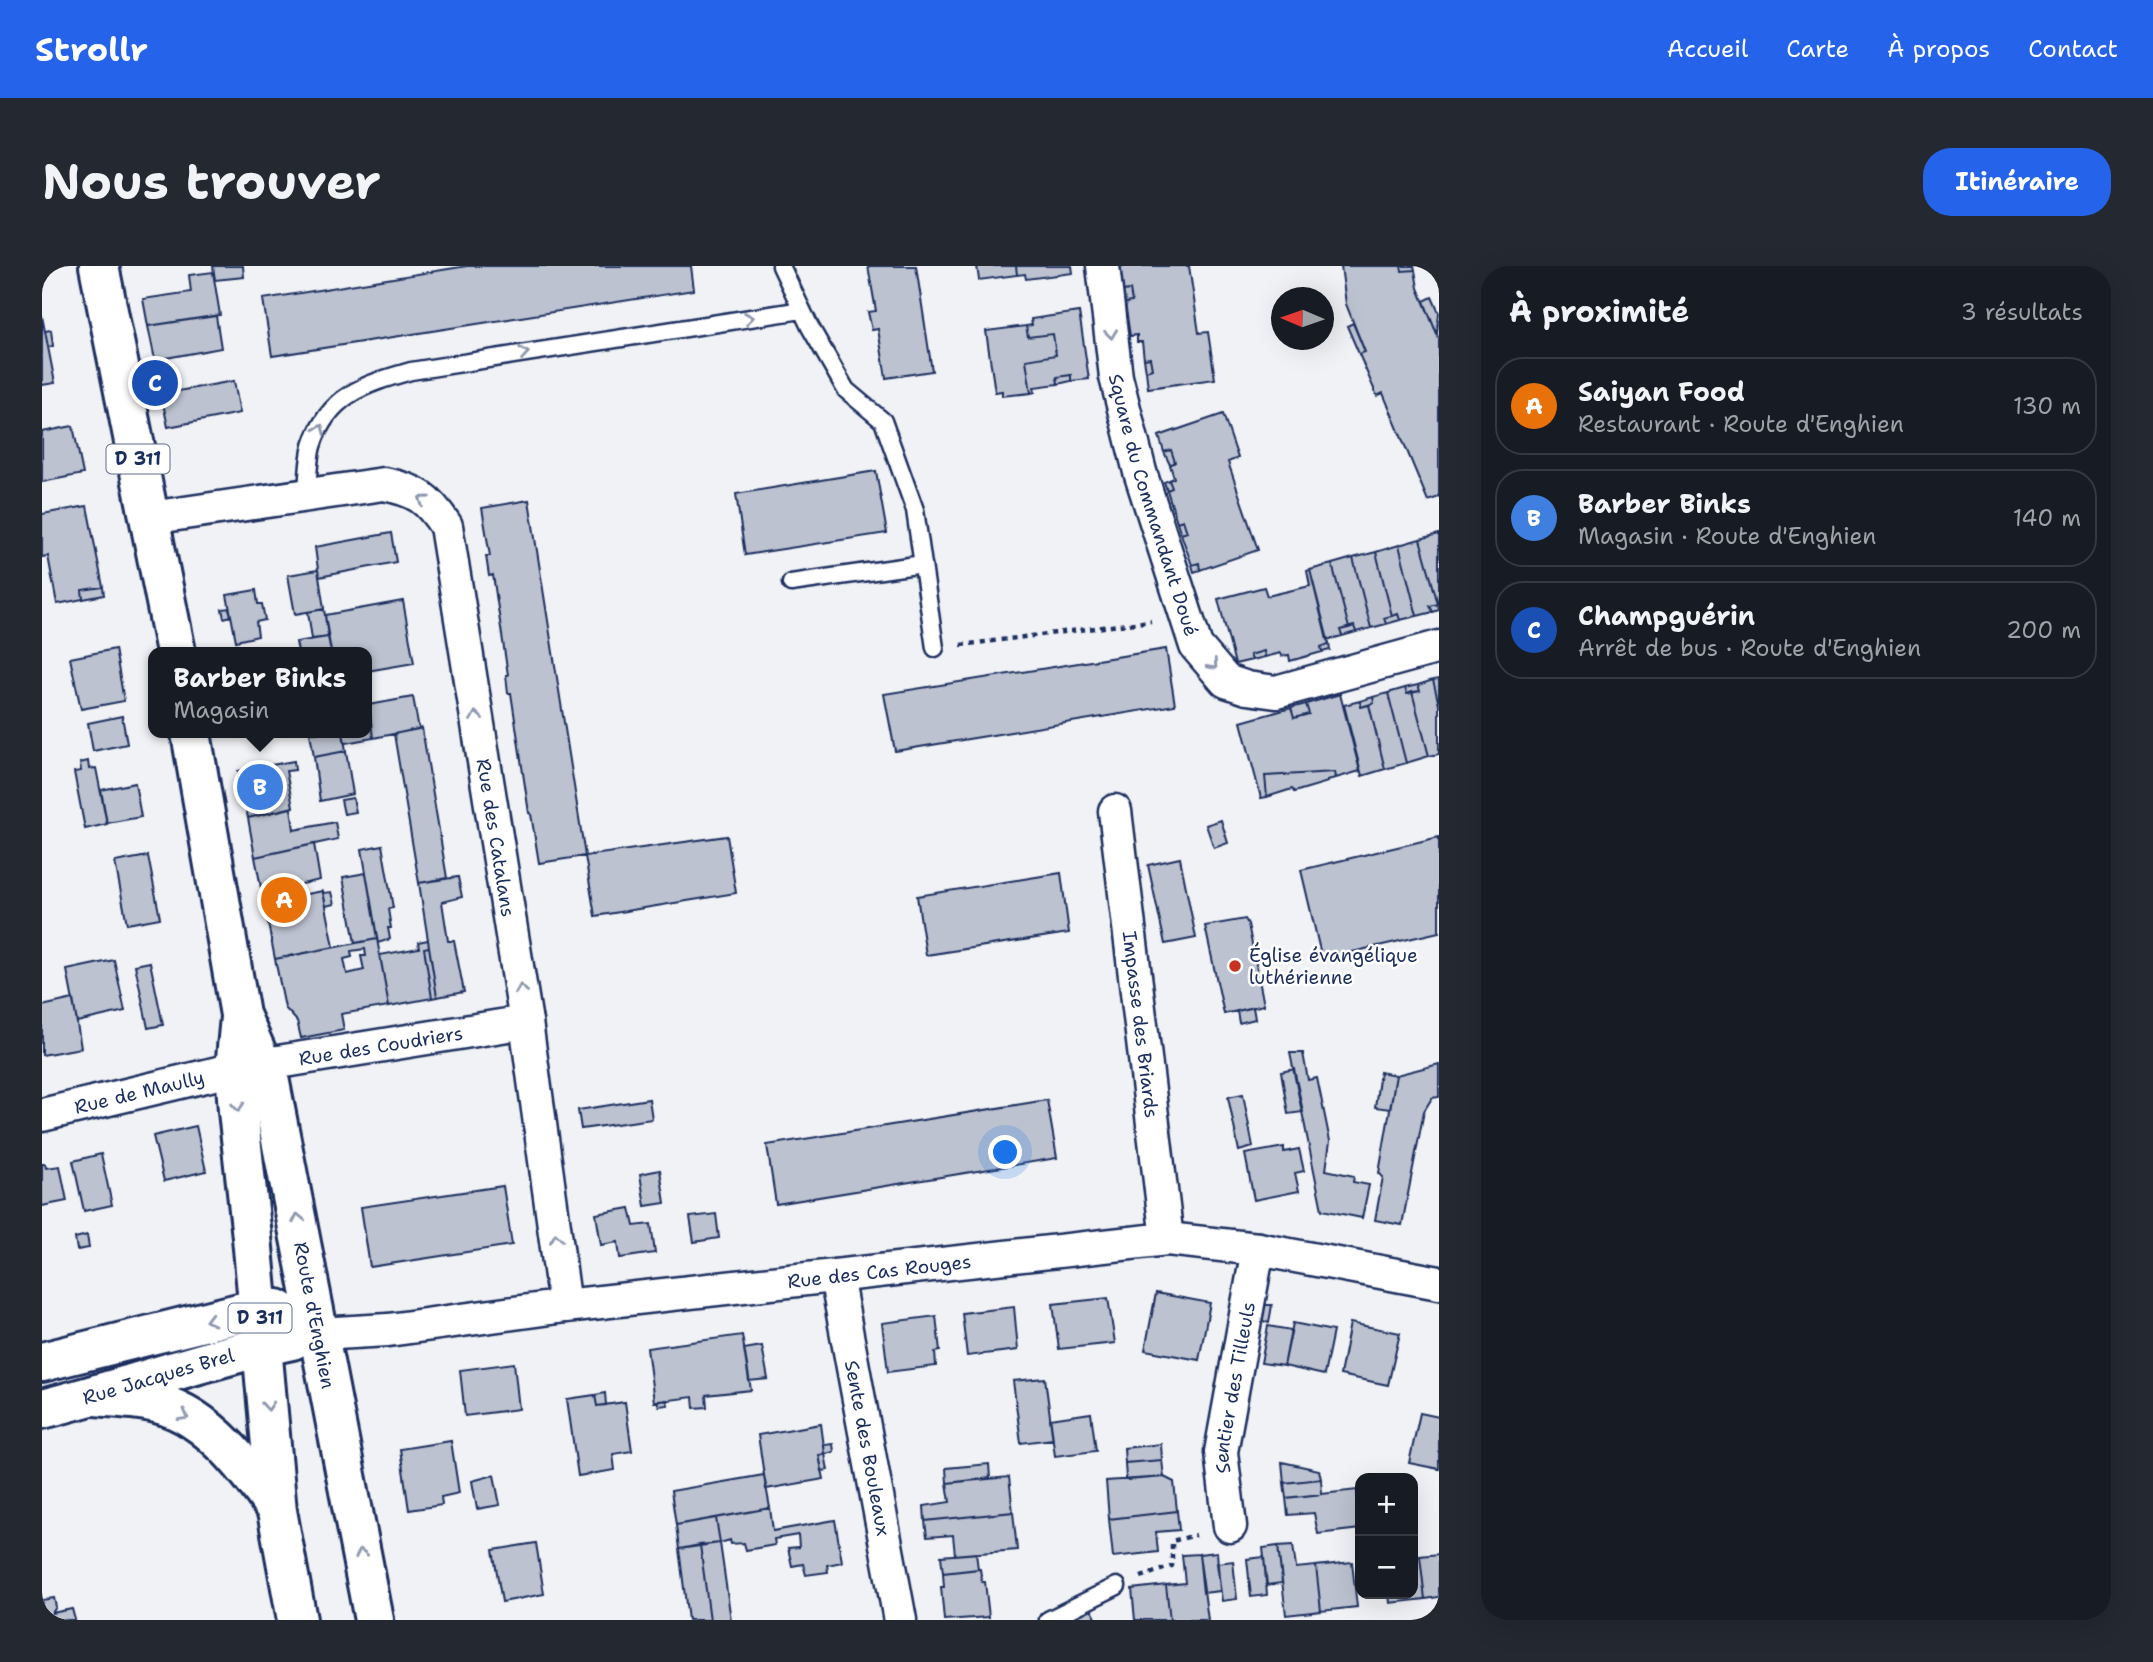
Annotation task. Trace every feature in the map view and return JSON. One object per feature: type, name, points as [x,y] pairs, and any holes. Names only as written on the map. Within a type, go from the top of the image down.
[{"type":"main road","name":"D 311","points":[[99,266],[175,647]]},
{"type":"main road","name":"Route d'Enghien","points":[[192,738],[249,1066],[262,1346],[277,1511],[297,1620]]},
{"type":"main road","name":"Route d'Enghien","points":[[249,1066],[270,1083],[374,1620]]},
{"type":"main road","points":[[259,1308],[277,1309],[318,1334]]},
{"type":"main road","name":"Rue Jacques Brel","points":[[42,1362],[259,1308]]},
{"type":"main road","name":"Rue Jacques Brel","points":[[42,1409],[262,1346],[318,1334]]},
{"type":"main road","points":[[94,1396],[158,1404],[202,1426],[249,1470],[277,1511]]},
{"type":"street","name":"Square du Commandant Doué","points":[[1103,266],[1116,377],[1140,472],[1196,646],[1226,681],[1247,688],[1276,692],[1439,647]]},
{"type":"street","name":"Rue des Catalans","points":[[150,518],[384,484],[407,489],[433,507],[446,526],[526,1022],[565,1306]]},
{"type":"street","name":"Impasse des Briards","points":[[1115,811],[1167,1238]]},
{"type":"street","name":"Rue des Coudriers","points":[[249,1066],[526,1022]]},
{"type":"street","name":"Rue de Maully","points":[[42,1115],[249,1066]]},
{"type":"street","name":"Rue des Cas Rouges","points":[[318,1334],[388,1330],[565,1306],[1167,1238],[1258,1249],[1439,1283]]},
{"type":"street","name":"Sentier des Tilleuls","points":[[1230,1526],[1221,1452],[1258,1249]]},
{"type":"street","name":"Sente des Bouleaux","points":[[836,1276],[900,1620]]},
{"type":"lane","points":[[781,266],[846,390],[883,421],[915,510],[935,648]]},
{"type":"lane","points":[[307,495],[312,447],[324,418],[341,399],[372,382],[411,371],[802,310]]},
{"type":"lane","points":[[791,583],[923,564]]},
{"type":"lane","points":[[1048,1620],[1118,1586]]},
{"type":"path","points":[[935,648],[1186,617]]},
{"type":"path","points":[[1118,1586],[1172,1566],[1172,1541],[1230,1526]]},
{"type":"building","points":[[213,266],[243,266],[244,277],[215,280]]},
{"type":"building","points":[[467,266],[691,266],[694,290],[272,356],[263,299]]},
{"type":"building","points":[[868,266],[916,266],[932,371],[886,378],[878,329],[872,330],[868,312],[876,311]]},
{"type":"building","points":[[977,266],[1016,266],[1017,275],[979,280]]},
{"type":"building","points":[[1016,266],[1072,266],[1073,273],[1026,279],[1025,274],[1017,275]]},
{"type":"building","points":[[1120,266],[1189,266],[1199,333],[1208,332],[1215,379],[1148,388],[1146,371],[1152,369],[1150,358],[1144,359],[1142,342],[1137,342],[1137,335],[1130,336],[1125,303],[1132,302],[1130,290],[1123,291]]},
{"type":"building","points":[[1341,266],[1401,266],[1402,271],[1415,270],[1418,288],[1439,339],[1439,497],[1428,501],[1383,393],[1377,396],[1359,354],[1365,352],[1346,304]]},
{"type":"building","points":[[1401,266],[1414,266],[1415,270],[1402,271]]},
{"type":"building","points":[[213,272],[220,315],[148,326],[143,299],[191,292],[189,275]]},
{"type":"building","points":[[1130,290],[1132,302],[1125,303],[1123,291]]},
{"type":"building","points":[[1432,297],[1439,313],[1437,335],[1424,301]]},
{"type":"building","points":[[1079,312],[1089,379],[1071,381],[1071,375],[1057,377],[1058,384],[1034,387],[1035,392],[1031,393],[1026,360],[1056,355],[1053,334],[1028,337],[1026,326],[1032,325],[1031,319]]},
{"type":"building","points":[[42,316],[55,383],[42,385]]},
{"type":"building","points":[[216,316],[221,348],[155,360],[148,326]]},
{"type":"building","points":[[1353,323],[1365,352],[1359,354],[1347,326]]},
{"type":"building","points":[[1026,326],[1028,337],[1053,334],[1056,355],[1026,360],[1031,393],[1002,396],[1002,391],[995,392],[986,331]]},
{"type":"building","points":[[51,330],[53,346],[48,347],[45,331]]},
{"type":"building","points":[[1150,358],[1152,369],[1146,371],[1144,359]]},
{"type":"building","points":[[1071,375],[1071,381],[1058,384],[1057,377]]},
{"type":"building","points":[[234,381],[240,413],[168,427],[161,394]]},
{"type":"building","points":[[1223,414],[1238,458],[1228,462],[1258,550],[1200,570],[1199,563],[1192,565],[1181,534],[1187,532],[1183,520],[1177,522],[1167,490],[1172,488],[1169,480],[1174,478],[1170,465],[1175,462],[1171,450],[1164,452],[1159,436]]},
{"type":"building","points":[[73,426],[83,474],[42,482],[42,432]]},
{"type":"building","points":[[1171,450],[1175,462],[1170,465],[1164,452]]},
{"type":"building","points":[[876,471],[887,533],[745,555],[736,494]]},
{"type":"building","points":[[1169,480],[1172,488],[1167,490],[1164,482]]},
{"type":"building","points":[[529,500],[585,856],[539,863],[511,693],[508,693],[508,675],[493,575],[489,576],[486,556],[490,556],[482,508]]},
{"type":"building","points":[[87,506],[103,587],[82,590],[83,599],[57,604],[48,556],[42,557],[42,514]]},
{"type":"building","points":[[1183,520],[1187,532],[1181,534],[1177,522]]},
{"type":"building","points":[[391,533],[396,562],[319,577],[315,547]]},
{"type":"building","points":[[1439,534],[1439,603],[1438,604],[1420,539]]},
{"type":"building","points":[[1420,539],[1438,604],[1430,606],[1433,612],[1417,616],[1399,545]]},
{"type":"building","points":[[1399,545],[1417,616],[1400,620],[1398,614],[1392,616],[1376,552]]},
{"type":"building","points":[[1376,552],[1392,616],[1384,618],[1386,624],[1371,628],[1353,558]]},
{"type":"building","points":[[1353,558],[1371,628],[1356,632],[1354,626],[1349,628],[1332,564]]},
{"type":"building","points":[[1199,563],[1200,570],[1194,572],[1192,565]]},
{"type":"building","points":[[1332,564],[1349,628],[1340,630],[1342,636],[1327,640],[1310,570]]},
{"type":"building","points":[[318,570],[324,609],[295,614],[288,575]]},
{"type":"building","points":[[1310,570],[1329,644],[1321,647],[1322,652],[1290,661],[1289,655],[1282,656],[1281,653],[1265,657],[1264,651],[1250,655],[1252,660],[1235,664],[1218,599],[1264,587],[1267,596],[1310,586],[1307,571]]},
{"type":"building","points":[[103,587],[104,595],[83,599],[82,590]]},
{"type":"building","points":[[256,590],[258,604],[262,604],[265,620],[256,622],[258,636],[236,641],[227,595]]},
{"type":"building","points":[[403,601],[414,663],[372,670],[372,647],[330,647],[325,615]]},
{"type":"building","points":[[1438,604],[1439,610],[1433,612],[1430,606]]},
{"type":"building","points":[[229,608],[231,616],[224,618],[222,609]]},
{"type":"building","points":[[324,609],[328,637],[312,639],[308,612]]},
{"type":"building","points":[[1398,614],[1400,620],[1386,624],[1384,618]]},
{"type":"building","points":[[1354,626],[1356,632],[1342,636],[1340,630]]},
{"type":"building","points":[[328,637],[330,647],[297,647],[296,642]]},
{"type":"building","points":[[1329,644],[1330,650],[1322,652],[1321,647]]},
{"type":"building","points":[[115,649],[124,701],[81,709],[70,658]]},
{"type":"building","points":[[1166,649],[1175,705],[895,751],[884,694]]},
{"type":"building","points":[[1264,651],[1265,657],[1252,660],[1250,655]]},
{"type":"building","points":[[1439,679],[1439,705],[1433,680]]},
{"type":"building","points":[[1433,680],[1439,705],[1439,754],[1429,756],[1412,692],[1420,691],[1418,685]]},
{"type":"building","points":[[1418,685],[1420,691],[1407,694],[1405,688]]},
{"type":"building","points":[[1405,688],[1407,694],[1412,692],[1429,756],[1406,763],[1388,693]]},
{"type":"building","points":[[1388,693],[1406,763],[1385,769],[1369,705],[1374,703],[1373,697]]},
{"type":"building","points":[[1340,694],[1360,771],[1336,778],[1335,772],[1265,776],[1267,797],[1261,798],[1241,722],[1291,708],[1294,718],[1309,714],[1306,704]]},
{"type":"building","points":[[413,697],[419,729],[373,738],[372,704]]},
{"type":"building","points":[[1373,697],[1374,703],[1361,707],[1360,701]]},
{"type":"building","points":[[1360,701],[1361,707],[1369,705],[1385,769],[1362,776],[1344,705]]},
{"type":"building","points":[[1306,704],[1309,714],[1294,718],[1291,708]]},
{"type":"building","points":[[122,716],[127,744],[93,751],[88,723]]},
{"type":"building","points":[[422,728],[447,878],[419,883],[394,734]]},
{"type":"building","points":[[372,730],[373,738],[345,743],[344,738],[372,738]]},
{"type":"building","points":[[311,738],[344,738],[346,751],[314,757]]},
{"type":"building","points":[[346,751],[353,794],[320,801],[314,757]]},
{"type":"building","points":[[88,761],[89,769],[96,768],[107,824],[85,829],[74,772],[81,771],[80,763]]},
{"type":"building","points":[[294,761],[295,770],[286,771],[293,807],[248,818],[238,771]]},
{"type":"building","points":[[1335,772],[1336,778],[1327,780],[1328,782],[1267,797],[1265,776]]},
{"type":"building","points":[[135,783],[141,817],[107,823],[101,790]]},
{"type":"building","points":[[353,798],[356,812],[344,814],[341,800]]},
{"type":"building","points":[[291,808],[294,830],[335,822],[338,839],[255,857],[248,818]]},
{"type":"building","points":[[1221,820],[1228,843],[1214,848],[1206,825]]},
{"type":"building","points":[[727,836],[736,893],[595,916],[585,856]]},
{"type":"building","points":[[1439,837],[1439,932],[1322,959],[1301,870]]},
{"type":"building","points":[[314,844],[320,880],[284,888],[286,898],[323,891],[334,947],[275,959],[255,857]]},
{"type":"building","points":[[382,845],[393,908],[388,909],[390,939],[378,943],[362,849]]},
{"type":"building","points":[[148,856],[160,918],[127,924],[115,862]]},
{"type":"building","points":[[1180,858],[1196,938],[1165,944],[1148,865]]},
{"type":"building","points":[[366,873],[377,939],[355,943],[343,877]]},
{"type":"building","points":[[1061,873],[1069,933],[926,955],[917,896]]},
{"type":"building","points":[[458,877],[462,897],[442,902],[448,941],[454,941],[464,992],[437,997],[419,883]]},
{"type":"building","points":[[332,892],[335,904],[326,906],[323,893]]},
{"type":"building","name":"Église évangélique luthérienne","points":[[1245,919],[1264,1005],[1224,1014],[1205,926]]},
{"type":"building","points":[[377,939],[389,1006],[341,1014],[344,1030],[301,1038],[297,1021],[285,1008],[275,959]],"holes":[[[365,949],[366,956],[361,956],[364,970],[347,974],[344,959],[352,957],[351,951]]]},
{"type":"building","points":[[428,940],[429,947],[424,948],[432,998],[389,1006],[380,955],[419,948],[418,942]]},
{"type":"building","points":[[429,947],[437,997],[432,998],[424,948]]},
{"type":"building","points":[[114,960],[125,1011],[77,1022],[67,970]]},
{"type":"building","points":[[150,962],[163,1025],[148,1028],[135,965]]},
{"type":"building","points":[[73,999],[81,1048],[42,1055],[42,1006]]},
{"type":"building","points":[[1253,1007],[1255,1019],[1239,1023],[1237,1011]]},
{"type":"building","points":[[1290,1053],[1303,1053],[1308,1080],[1317,1078],[1330,1141],[1326,1170],[1354,1176],[1353,1182],[1369,1185],[1362,1218],[1322,1210]]},
{"type":"building","points":[[1439,1064],[1439,1097],[1432,1098],[1424,1111],[1402,1225],[1375,1220],[1383,1177],[1379,1173],[1396,1075]]},
{"type":"building","points":[[1294,1069],[1303,1112],[1288,1114],[1281,1072]]},
{"type":"building","points":[[1380,1072],[1396,1075],[1390,1109],[1375,1107]]},
{"type":"building","points":[[1243,1094],[1253,1147],[1239,1151],[1228,1097]]},
{"type":"building","points":[[649,1099],[652,1119],[581,1129],[578,1110]]},
{"type":"building","points":[[1047,1100],[1057,1158],[776,1204],[767,1145]]},
{"type":"building","points":[[196,1126],[206,1171],[164,1181],[153,1136]]},
{"type":"building","points":[[1284,1147],[1284,1152],[1299,1149],[1304,1171],[1295,1173],[1299,1191],[1254,1200],[1245,1154]]},
{"type":"building","points":[[101,1154],[112,1205],[84,1211],[73,1161]]},
{"type":"building","points":[[42,1164],[45,1164],[46,1168],[60,1166],[67,1201],[42,1206]]},
{"type":"building","points":[[660,1170],[665,1203],[645,1206],[640,1174]]},
{"type":"building","points":[[503,1186],[512,1245],[370,1267],[361,1207]]},
{"type":"building","points":[[630,1208],[634,1226],[651,1224],[655,1253],[620,1258],[618,1242],[601,1245],[596,1214]]},
{"type":"building","points":[[716,1214],[719,1238],[694,1242],[690,1217]]},
{"type":"building","points":[[87,1235],[89,1248],[77,1250],[75,1238]]},
{"type":"building","points":[[1156,1293],[1210,1303],[1199,1360],[1145,1350]]},
{"type":"building","points":[[1108,1298],[1115,1343],[1059,1349],[1053,1304]]},
{"type":"building","points":[[1265,1305],[1272,1305],[1269,1323],[1262,1321]]},
{"type":"building","points":[[1014,1307],[1018,1350],[967,1356],[962,1313]]},
{"type":"building","points":[[936,1316],[940,1351],[935,1352],[936,1366],[888,1372],[882,1323]]},
{"type":"building","points":[[1293,1323],[1333,1331],[1324,1375],[1284,1366]]},
{"type":"building","points":[[1350,1323],[1400,1333],[1388,1385],[1340,1375]]},
{"type":"building","points":[[1268,1326],[1291,1330],[1284,1366],[1261,1363]]},
{"type":"building","points":[[742,1335],[751,1390],[706,1395],[707,1407],[694,1408],[693,1397],[654,1402],[647,1348]]},
{"type":"building","points":[[762,1346],[768,1379],[749,1381],[744,1349]]},
{"type":"building","points":[[514,1363],[519,1409],[465,1416],[460,1370]]},
{"type":"building","points":[[1045,1378],[1053,1439],[1021,1443],[1013,1381]]},
{"type":"building","points":[[605,1393],[606,1405],[597,1406],[595,1395]]},
{"type":"building","points":[[595,1395],[597,1406],[625,1402],[632,1451],[613,1454],[615,1470],[578,1476],[567,1399]]},
{"type":"building","points":[[667,1400],[668,1405],[659,1406],[657,1401]]},
{"type":"building","points":[[1091,1413],[1096,1451],[1055,1456],[1050,1419]]},
{"type":"building","points":[[1420,1413],[1439,1417],[1439,1469],[1409,1463]]},
{"type":"building","points":[[821,1424],[825,1454],[819,1455],[824,1479],[766,1489],[758,1435]]},
{"type":"building","points":[[451,1441],[459,1493],[441,1497],[442,1505],[409,1510],[400,1449]]},
{"type":"building","points":[[833,1444],[834,1452],[825,1454],[824,1445]]},
{"type":"building","points":[[1161,1444],[1162,1460],[1125,1463],[1124,1448]]},
{"type":"building","points":[[825,1454],[828,1470],[822,1471],[819,1455]]},
{"type":"building","points":[[1162,1460],[1164,1477],[1126,1479],[1125,1463]]},
{"type":"building","points":[[1282,1462],[1319,1470],[1321,1479],[1284,1483]]},
{"type":"building","points":[[989,1464],[990,1478],[947,1483],[946,1468]]},
{"type":"building","points":[[494,1475],[500,1505],[477,1509],[472,1481]]},
{"type":"building","points":[[764,1475],[770,1508],[676,1525],[671,1491]]},
{"type":"building","points":[[1009,1477],[1013,1512],[925,1521],[924,1506],[950,1502],[947,1483]]},
{"type":"building","points":[[1164,1477],[1174,1482],[1177,1511],[1109,1519],[1106,1481]]},
{"type":"building","points":[[1321,1479],[1322,1494],[1286,1498],[1284,1483]]},
{"type":"building","points":[[1355,1490],[1355,1530],[1318,1534],[1314,1513],[1288,1515],[1286,1498]]},
{"type":"building","points":[[770,1508],[773,1531],[835,1520],[842,1562],[827,1565],[828,1572],[806,1575],[803,1564],[792,1566],[788,1548],[799,1547],[798,1535],[774,1539],[775,1545],[746,1550],[744,1543],[731,1544],[730,1540],[720,1543],[716,1518]]},
{"type":"building","points":[[1177,1511],[1179,1530],[1156,1532],[1158,1552],[1113,1557],[1109,1519]]},
{"type":"building","points":[[1013,1512],[1017,1550],[955,1555],[953,1535],[927,1537],[925,1521]]},
{"type":"building","points":[[716,1518],[720,1543],[679,1549],[676,1525]]},
{"type":"building","points":[[536,1543],[544,1594],[502,1602],[493,1550]]},
{"type":"building","points":[[720,1543],[731,1620],[710,1620],[700,1545]]},
{"type":"building","points":[[700,1545],[710,1620],[688,1620],[679,1549]]},
{"type":"building","points":[[1293,1545],[1296,1568],[1316,1566],[1321,1611],[1286,1615],[1278,1546]]},
{"type":"building","points":[[1278,1546],[1282,1583],[1267,1585],[1263,1548]]},
{"type":"building","points":[[1217,1552],[1220,1591],[1203,1593],[1199,1554]]},
{"type":"building","points":[[976,1553],[978,1569],[943,1573],[941,1556]]},
{"type":"building","points":[[1199,1554],[1208,1620],[1170,1620],[1166,1585],[1185,1583],[1182,1555]]},
{"type":"building","points":[[1439,1554],[1439,1597],[1425,1599],[1420,1556]]},
{"type":"building","points":[[1418,1556],[1425,1599],[1390,1603],[1390,1599],[1418,1599]]},
{"type":"building","points":[[1264,1557],[1267,1595],[1251,1597],[1247,1559]]},
{"type":"building","points":[[1233,1561],[1237,1599],[1222,1601],[1217,1563]]},
{"type":"building","points":[[1352,1562],[1357,1607],[1321,1611],[1316,1566]]},
{"type":"building","points":[[980,1569],[982,1582],[985,1582],[989,1617],[944,1620],[941,1587],[944,1587],[943,1573]]},
{"type":"building","points":[[1166,1585],[1170,1620],[1135,1620],[1132,1589]]},
{"type":"building","points":[[54,1598],[56,1607],[52,1613],[72,1609],[75,1620],[42,1620],[42,1600]]},
{"type":"building","points":[[1090,1606],[1097,1620],[1063,1620]]},
{"type":"place","name":"Champguérin","points":[[155,383]]},
{"type":"place","name":"Barber Binks","points":[[260,787]]},
{"type":"place","name":"Saiyan Food","points":[[284,900]]},
{"type":"place","name":"Église évangélique luthérienne","points":[[1235,966]]}]
